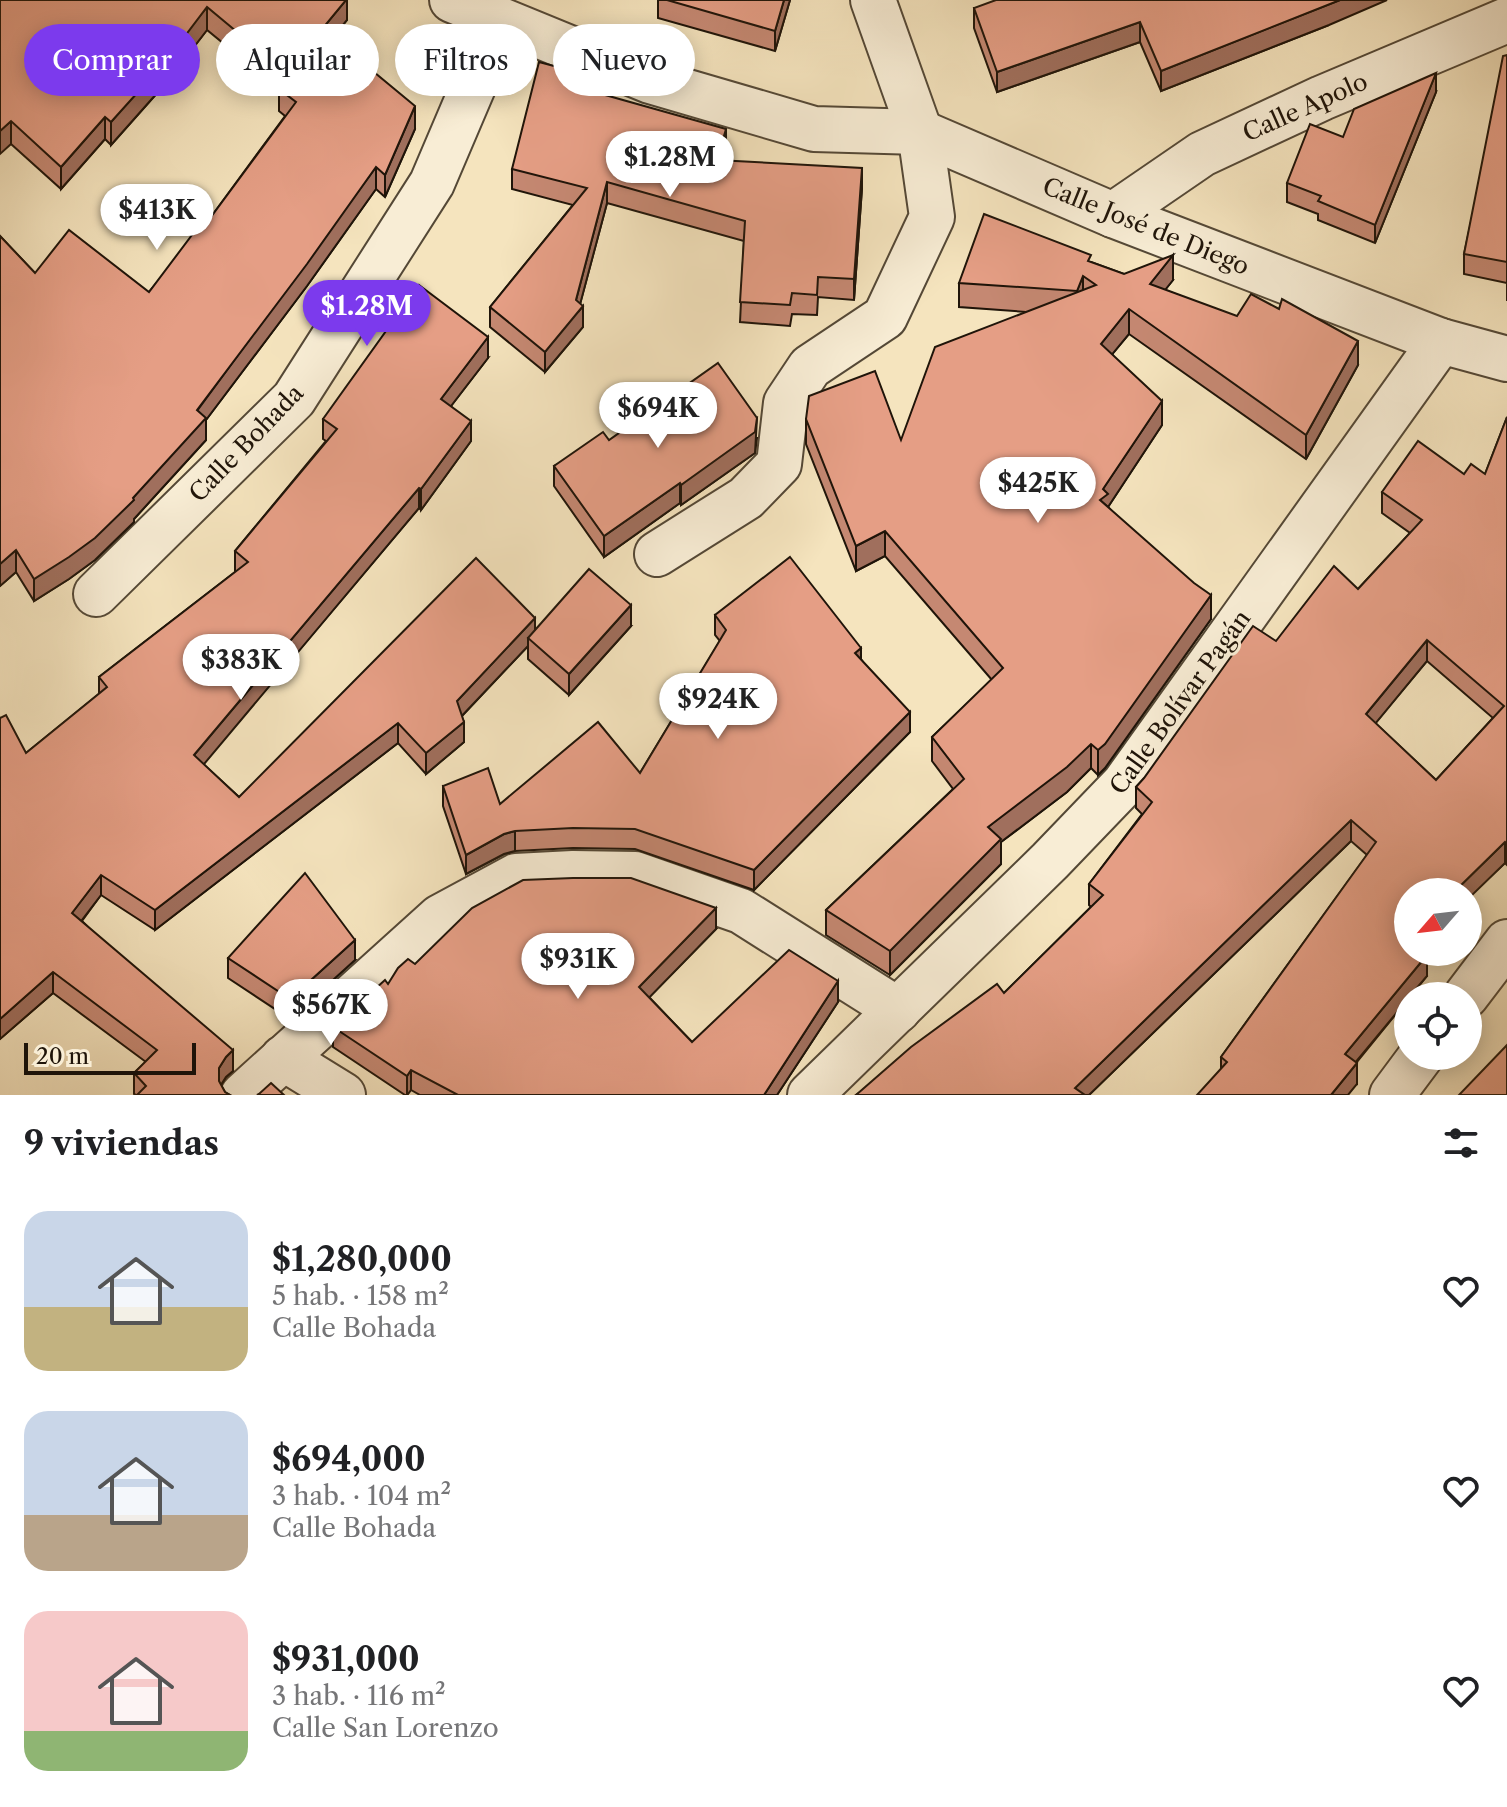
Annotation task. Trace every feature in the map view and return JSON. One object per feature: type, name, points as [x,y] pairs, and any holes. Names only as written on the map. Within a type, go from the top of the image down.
[{"type":"street","points":[[657,554],[746,498],[779,464],[786,403],[810,367],[885,317],[932,217],[920,132],[873,0]]},
{"type":"street","points":[[472,7],[650,81],[814,129],[920,132]]},
{"type":"street","name":"Calle Bohada","points":[[96,594],[294,399],[432,183],[484,61],[472,7]]},
{"type":"street","name":"Calle Apolo","points":[[1113,215],[1202,154],[1322,98],[1507,20]]},
{"type":"street","name":"Calle José de Diego","points":[[920,132],[1113,215],[1441,341],[1507,359]]},
{"type":"street","name":"Calle Bolívar Pagán","points":[[810,1095],[1050,861],[1124,784],[1441,341]]},
{"type":"street","points":[[243,1095],[440,917],[516,876],[635,874],[741,911],[898,1010]]},
{"type":"street","points":[[1477,982],[1507,942]]},
{"type":"street","points":[[283,1058],[343,1095]]},
{"type":"street","points":[[1392,1095],[1411,1070]]},
{"type":"building","points":[[0,0],[346,0],[326,24],[227,24],[207,7],[194,24],[24,24],[24,96],[134,96],[111,122],[105,117],[61,167],[11,121],[0,131]]},
{"type":"building","points":[[667,0],[784,0],[775,31]]},
{"type":"building","points":[[996,0],[1340,0],[1161,71],[1140,22],[997,72],[974,8]]},
{"type":"building","points":[[1507,55],[1507,262],[1464,254],[1503,56]]},
{"type":"building","points":[[539,62],[553,66],[553,96],[609,96],[726,129],[717,160],[862,168],[854,279],[818,277],[817,295],[792,293],[790,305],[740,302],[745,221],[607,182],[576,300],[583,306],[545,352],[490,307],[587,188],[512,169],[530,96],[537,96]]},
{"type":"building","points":[[1436,73],[1375,225],[1318,201],[1321,196],[1287,183],[1310,124],[1343,137],[1354,109]]},
{"type":"building","points":[[379,76],[395,89],[395,96],[403,96],[415,106],[385,175],[376,167],[197,410],[206,418],[134,500],[95,538],[34,579],[16,550],[0,564],[0,236],[35,273],[69,230],[149,292],[201,223],[205,225],[296,102],[288,96],[379,96]]},
{"type":"building","points":[[984,214],[1091,255],[1088,261],[1124,274],[1173,255],[1150,284],[1237,316],[1251,294],[1279,309],[1282,299],[1358,341],[1306,435],[1129,309],[1101,344],[1162,401],[1103,489],[1108,494],[1100,500],[1211,595],[1105,744],[1098,750],[1091,744],[1067,767],[988,827],[1001,839],[890,951],[826,910],[964,779],[932,737],[1003,668],[885,531],[856,546],[806,419],[809,396],[875,371],[901,440],[935,347],[1096,285],[1083,276],[1077,291],[959,283]]},
{"type":"building","points":[[419,285],[488,337],[441,399],[471,421],[421,489],[194,755],[239,797],[476,558],[535,618],[457,701],[464,722],[426,753],[398,723],[155,910],[101,875],[72,913],[233,1050],[219,1068],[219,1081],[230,1095],[137,1095],[146,1086],[134,1073],[157,1050],[53,972],[0,1019],[0,718],[6,715],[26,753],[107,687],[99,677],[248,562],[235,551],[337,429],[323,419]]},
{"type":"building","points":[[718,363],[757,418],[755,432],[604,536],[554,466],[603,432],[609,440]]},
{"type":"building","points":[[1507,417],[1507,844],[1505,842],[1468,878],[1394,878],[1394,966],[1418,966],[1405,982],[1394,982],[1394,995],[1345,1054],[1357,1063],[1331,1095],[1197,1095],[1227,1062],[1221,1057],[1376,842],[1351,820],[1075,1088],[1085,1095],[856,1095],[911,1047],[997,984],[1004,993],[1103,895],[1089,884],[1152,802],[1136,787],[1253,626],[1276,641],[1334,566],[1358,589],[1422,520],[1382,492],[1418,441],[1464,474],[1471,464],[1485,474]],"holes":[[[1427,640],[1504,706],[1436,780],[1366,714]]]},
{"type":"building","points":[[790,557],[861,648],[855,653],[910,712],[754,870],[635,829],[515,831],[466,855],[443,786],[488,768],[500,804],[598,722],[640,773],[726,630],[715,615]]},
{"type":"building","points":[[589,569],[631,605],[569,674],[528,638]]},
{"type":"building","points":[[305,873],[355,940],[290,999],[228,958]]},
{"type":"building","points":[[631,878],[716,908],[639,987],[692,1042],[789,950],[838,981],[764,1095],[458,1095],[411,1070],[407,1076],[333,1027],[385,980],[388,984],[408,959],[415,964],[472,908],[523,880]]},
{"type":"building","points":[[1507,1045],[1507,1095],[1459,1095]]},
{"type":"building","points":[[271,1083],[284,1095],[257,1095],[259,1094]]}]
